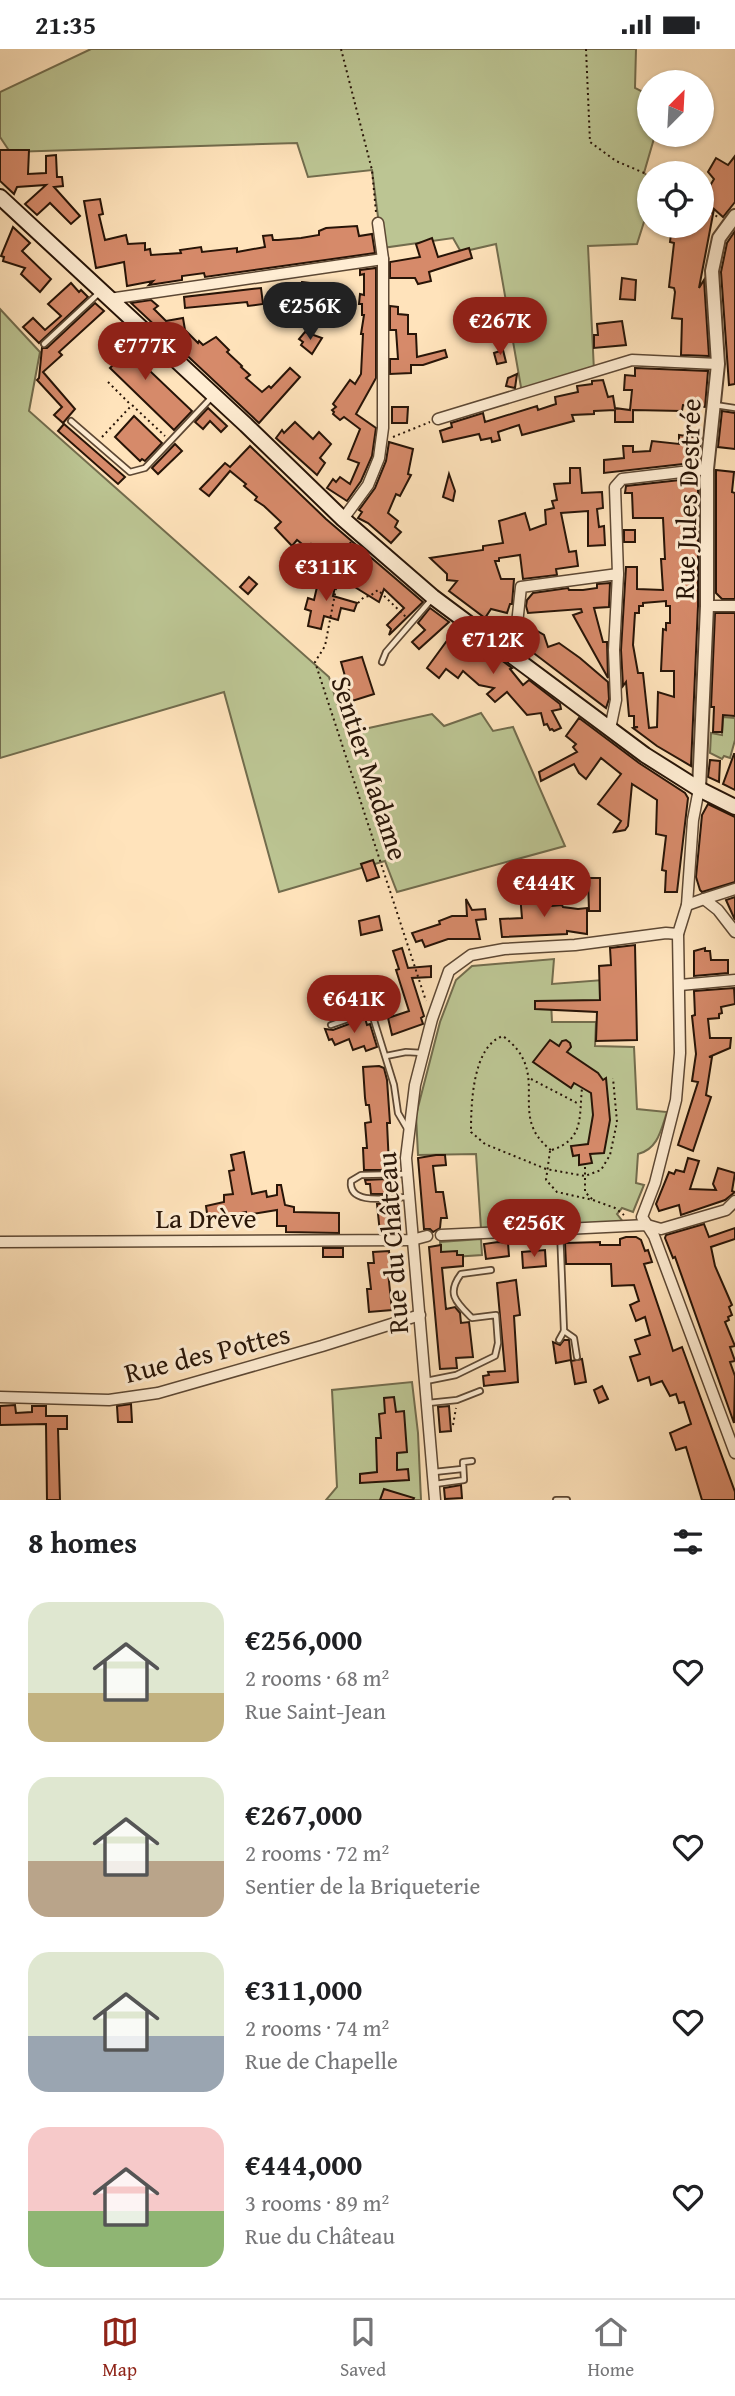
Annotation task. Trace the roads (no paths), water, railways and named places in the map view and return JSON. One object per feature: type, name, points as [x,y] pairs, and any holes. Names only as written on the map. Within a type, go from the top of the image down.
[{"type":"main road","points":[[0,197],[214,395],[343,519],[433,597],[611,729],[699,789],[735,807]]},
{"type":"street","points":[[343,519],[368,485],[379,458],[382,440],[383,259],[378,223]]},
{"type":"street","name":"Rue Jules Destrée","points":[[699,789],[706,605],[707,469],[719,364],[712,271],[719,237],[733,224]]},
{"type":"street","points":[[105,295],[383,259]]},
{"type":"street","points":[[438,419],[632,360],[719,364]]},
{"type":"street","points":[[611,729],[616,700],[614,650],[618,574],[615,487],[622,479],[707,469]]},
{"type":"street","points":[[507,651],[516,633],[521,587],[618,574]]},
{"type":"street","points":[[706,605],[735,607]]},
{"type":"street","points":[[699,789],[693,820],[687,905],[678,934],[680,1053],[676,1100],[655,1183],[642,1217],[654,1235],[735,1453]]},
{"type":"street","points":[[687,905],[735,889]]},
{"type":"street","points":[[704,899],[718,910],[735,932]]},
{"type":"street","name":"Rue du Château","points":[[435,1500],[407,1174],[408,1131],[423,1053],[449,971],[471,955],[504,949],[678,934]]},
{"type":"street","points":[[680,985],[735,980]]},
{"type":"street","points":[[442,1235],[647,1225],[661,1230],[726,1210],[735,1202]]},
{"type":"street","name":"La Drève","points":[[0,1242],[412,1240],[427,1236]]},
{"type":"street","name":"Rue des Pottes","points":[[0,1397],[109,1400],[145,1395],[322,1346],[420,1315]]},
{"type":"lane","points":[[44,344],[105,295]]},
{"type":"lane","points":[[71,421],[130,472],[145,468],[214,395]]},
{"type":"lane","points":[[714,405],[735,408]]},
{"type":"lane","points":[[383,662],[386,652],[433,597]]},
{"type":"lane","points":[[331,1025],[368,1012],[373,1017],[386,1056],[398,1113],[408,1131]]},
{"type":"lane","points":[[386,1056],[406,1052],[423,1053]]},
{"type":"lane","points":[[407,1174],[361,1175],[351,1181],[350,1187],[353,1193],[367,1199],[409,1197]]},
{"type":"lane","points":[[559,1340],[564,1331],[560,1230]]},
{"type":"lane","points":[[425,1381],[456,1375],[495,1356],[498,1343],[496,1315],[472,1318],[453,1295],[452,1287],[461,1274],[491,1270]]},
{"type":"lane","points":[[564,1331],[574,1338],[577,1357]]},
{"type":"lane","points":[[427,1403],[457,1400],[480,1391]]},
{"type":"lane","points":[[434,1484],[464,1480],[463,1462],[472,1461]]},
{"type":"lane","points":[[433,1472],[462,1469]]},
{"type":"lane","points":[[556,1500],[567,1500]]}]
